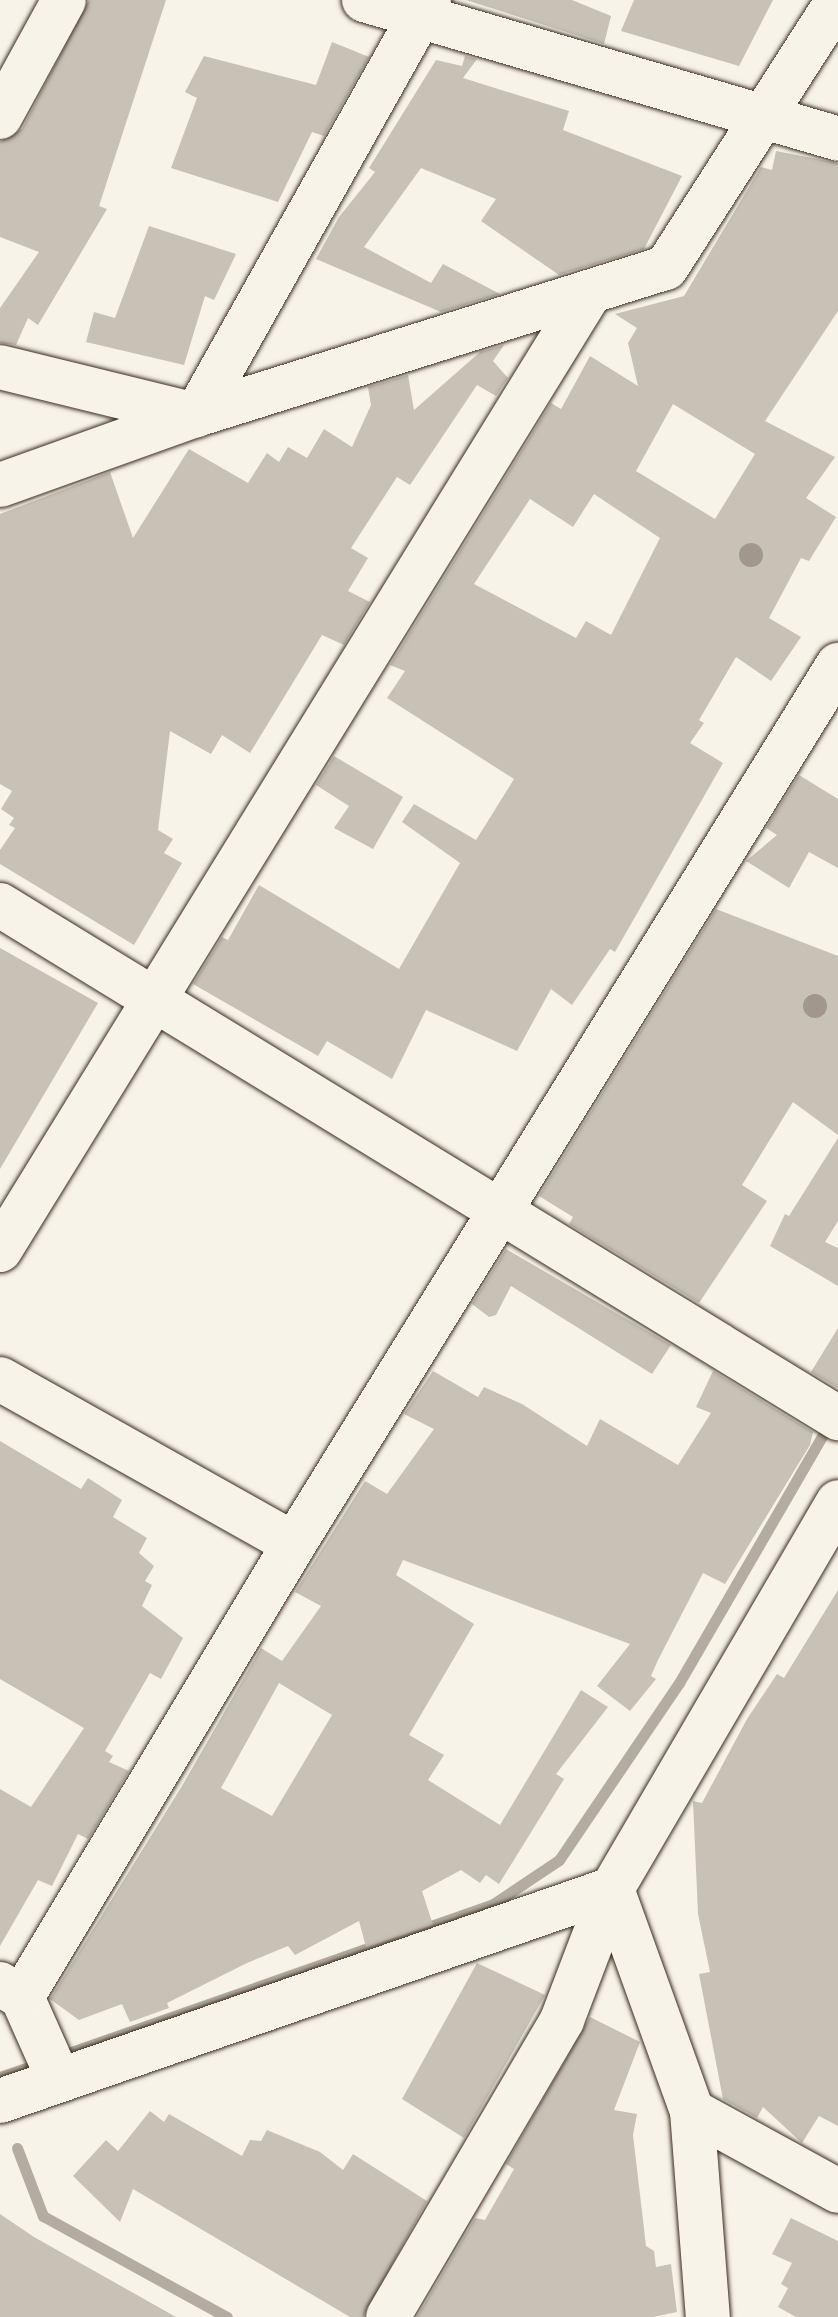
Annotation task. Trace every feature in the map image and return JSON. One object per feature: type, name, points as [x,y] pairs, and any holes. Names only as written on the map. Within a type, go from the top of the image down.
[{"type":"street","points":[[0,117],[64,0]]},
{"type":"street","points":[[364,0],[425,7],[838,139]]},
{"type":"street","points":[[0,485],[196,415],[666,268],[838,0]]},
{"type":"street","points":[[196,415],[425,7]]},
{"type":"street","points":[[0,1250],[589,294]]},
{"type":"street","points":[[0,367],[196,415]]},
{"type":"street","points":[[59,2080],[11,1991],[294,1544],[838,665]]},
{"type":"street","points":[[0,905],[838,1418]]},
{"type":"street","points":[[0,1379],[294,1544]]},
{"type":"street","points":[[388,2317],[562,2020],[612,1889],[838,1502]]},
{"type":"street","points":[[0,2101],[612,1889]]},
{"type":"street","points":[[612,1889],[692,2111],[708,2317]]},
{"type":"street","points":[[692,2111],[838,2191]]},
{"type":"building","points":[[89,0],[166,0],[99,206],[107,209],[38,325],[28,318],[16,345],[0,343],[0,308],[39,252],[0,237],[0,142],[22,129]]},
{"type":"building","points":[[466,0],[572,0],[611,16],[604,44]]},
{"type":"building","points":[[634,0],[773,0],[739,66],[621,31]]},
{"type":"building","points":[[332,42],[369,57],[324,136],[312,132],[278,202],[171,168],[197,98],[185,92],[204,56],[316,85]]},
{"type":"building","points":[[465,56],[477,59],[463,78],[569,111],[563,130],[682,176],[644,249],[559,275],[481,221],[496,199],[421,168],[364,247],[431,283],[443,264],[500,294],[441,312],[316,259],[339,217],[375,172],[369,168],[436,60],[462,66]]},
{"type":"building","points":[[776,151],[838,163],[838,311],[765,421],[835,457],[806,498],[836,517],[809,561],[801,558],[769,618],[801,637],[771,681],[736,657],[699,720],[704,723],[690,743],[723,763],[615,952],[610,949],[572,1005],[551,989],[517,1051],[426,1010],[392,1079],[327,1041],[318,1056],[193,984],[222,937],[228,940],[259,885],[399,969],[460,863],[402,822],[414,804],[476,840],[514,779],[387,698],[405,671],[390,665],[551,403],[561,409],[590,356],[638,386],[628,343],[637,328],[615,314],[684,296],[761,167],[772,170]],"holes":[[[673,404],[755,454],[715,519],[636,471]],[[594,494],[660,538],[611,635],[586,621],[576,638],[474,584],[530,499],[573,527]]]},
{"type":"building","points":[[149,226],[236,254],[214,300],[205,296],[184,365],[86,342],[94,312],[115,318]]},
{"type":"building","points":[[504,345],[493,361],[508,378],[496,396],[477,385],[410,485],[397,477],[351,548],[368,558],[348,591],[370,602],[344,645],[322,635],[250,753],[222,735],[211,754],[170,731],[158,830],[173,839],[164,853],[182,863],[134,945],[0,864],[0,850],[15,828],[9,825],[14,818],[1,809],[12,791],[0,784],[0,514],[110,472],[133,538],[189,449],[248,483],[267,453],[279,462],[288,447],[307,458],[324,429],[352,447],[371,405],[368,387],[408,375],[414,410],[480,352]]},
{"type":"building","points":[[334,756],[403,797],[373,849],[334,828],[349,806],[316,785]]},
{"type":"building","points":[[799,775],[838,799],[838,868],[809,852],[789,888],[746,861],[777,835],[766,828]]},
{"type":"building","points":[[716,909],[838,956],[838,1135],[793,1102],[742,1185],[767,1201],[699,1303],[569,1224],[573,1217],[539,1196]]},
{"type":"building","points":[[0,948],[98,1003],[0,1169]]},
{"type":"building","points":[[838,1138],[838,1221],[825,1242],[838,1248],[838,1286],[770,1246],[785,1214],[789,1216]]},
{"type":"building","points":[[506,1249],[671,1345],[652,1374],[511,1286],[496,1315],[489,1317],[472,1304]]},
{"type":"building","points":[[838,1328],[838,1388],[811,1372]]},
{"type":"building","points":[[433,1371],[478,1397],[484,1387],[522,1404],[587,1446],[600,1419],[678,1465],[711,1413],[696,1407],[713,1371],[813,1432],[810,1445],[725,1584],[703,1573],[658,1660],[651,1676],[656,1679],[630,1711],[597,1686],[630,1644],[403,1560],[396,1575],[474,1624],[409,1735],[444,1755],[428,1780],[500,1825],[581,1690],[608,1707],[556,1774],[564,1779],[499,1884],[486,1875],[480,1883],[461,1870],[422,1891],[433,1925],[366,1947],[359,1921],[295,1955],[288,1946],[247,1963],[167,2003],[169,2008],[130,2022],[122,2004],[79,2020],[50,1999],[182,1786],[261,1648],[282,1661],[321,1606],[295,1592],[365,1481],[387,1494],[434,1429],[404,1414]],"holes":[[[279,1683],[332,1715],[272,1816],[221,1788]]]},
{"type":"building","points":[[0,1441],[81,1489],[88,1478],[122,1500],[113,1517],[147,1538],[139,1553],[154,1566],[145,1581],[152,1585],[142,1606],[183,1638],[161,1679],[150,1673],[105,1751],[113,1756],[109,1762],[129,1771],[88,1839],[78,1834],[52,1886],[38,1880],[0,1946],[0,1789],[31,1807],[84,1728],[0,1679]]},
{"type":"building","points":[[838,1590],[838,2126],[819,2116],[802,2143],[763,2107],[757,2118],[723,2099],[699,1974],[710,1972],[698,1914],[693,1801],[702,1803],[747,1719],[777,1674],[784,1678]]},
{"type":"building","points":[[477,1963],[545,1995],[464,2138],[402,2099]]},
{"type":"building","points":[[590,2017],[640,2042],[614,2110],[637,2114],[633,2135],[646,2246],[654,2251],[656,2267],[671,2264],[677,2312],[653,2317],[417,2317],[475,2218],[485,2220],[514,2169],[506,2164]]},
{"type":"building","points":[[150,2111],[164,2122],[169,2114],[242,2156],[250,2140],[261,2141],[267,2130],[320,2152],[343,2170],[353,2154],[427,2201],[363,2317],[350,2317],[133,2189],[120,2222],[73,2176],[106,2140],[118,2151]]},
{"type":"building","points":[[0,2214],[34,2237],[176,2317],[0,2317]]},
{"type":"building","points":[[791,2218],[838,2241],[838,2317],[796,2317],[778,2307],[788,2288],[781,2284],[792,2263],[772,2254]]},
{"type":"waterway","points":[[57,2057],[493,1904],[559,1860],[679,1683],[829,1424]]},
{"type":"waterway","points":[[0,2077],[41,2063]]},
{"type":"waterway","points":[[17,2148],[43,2216],[227,2317]]}]
